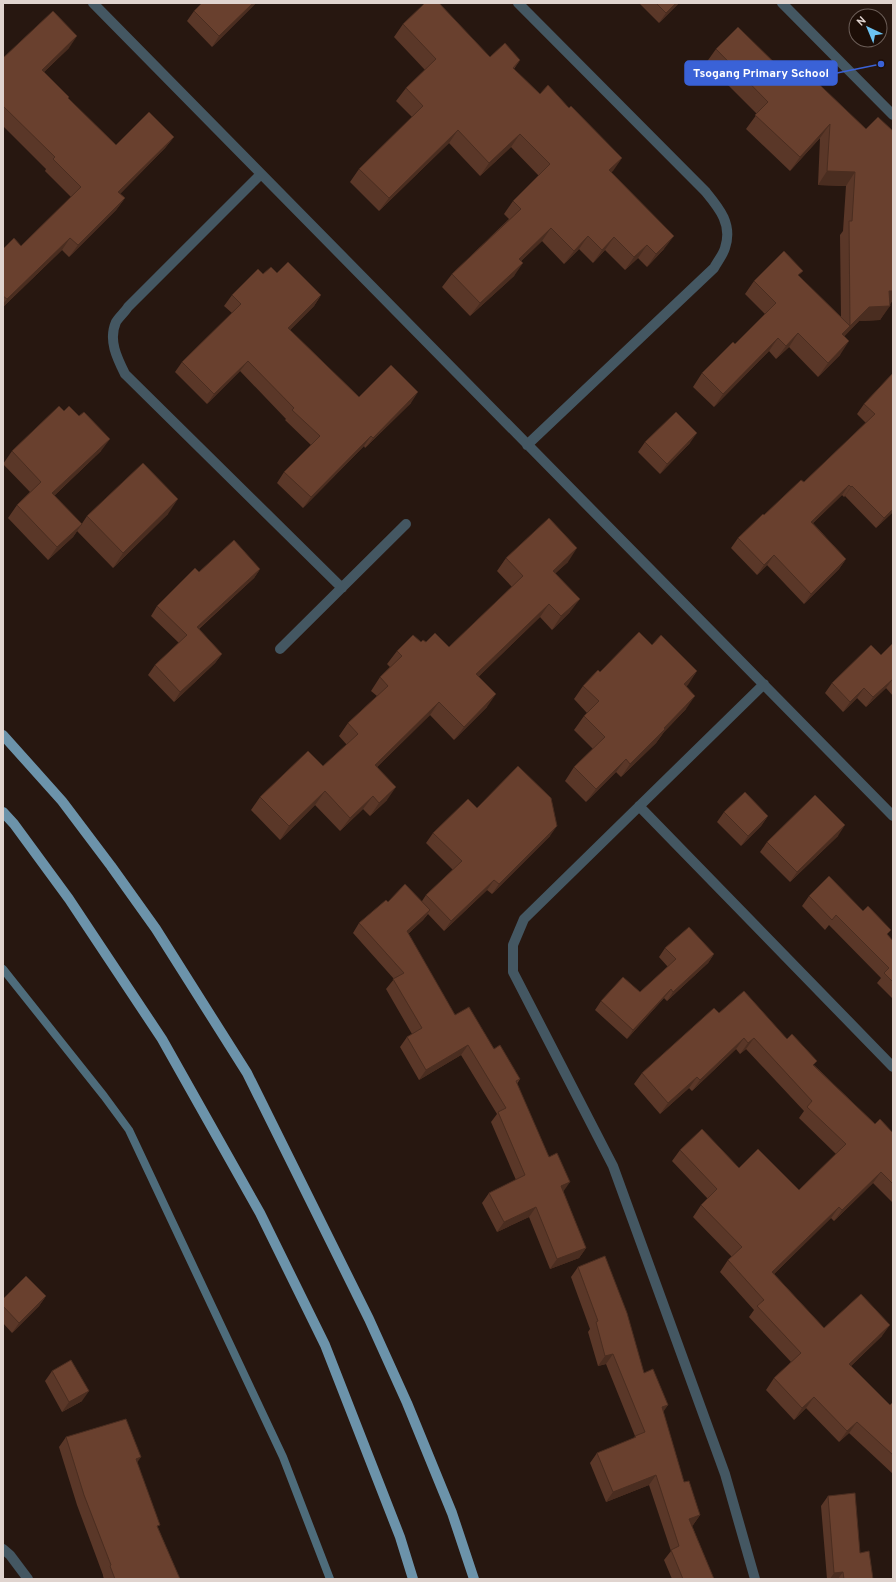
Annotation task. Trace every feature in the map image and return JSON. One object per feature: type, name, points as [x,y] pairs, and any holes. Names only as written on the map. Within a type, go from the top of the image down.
[{"type":"main road","points":[[3,735],[62,801],[111,866],[156,930],[247,1074],[369,1319],[404,1396],[452,1513],[474,1579]]},
{"type":"main road","points":[[3,812],[14,824],[73,906],[162,1039],[260,1213],[325,1345],[400,1537],[413,1579]]},
{"type":"street","points":[[94,3],[893,816]]},
{"type":"street","points":[[518,3],[705,191],[721,210],[727,229],[725,248],[714,268],[528,445]]},
{"type":"street","points":[[782,3],[893,115]]},
{"type":"street","points":[[261,174],[128,308],[116,322],[112,339],[115,356],[125,374],[342,588]]},
{"type":"street","points":[[280,649],[406,524]]},
{"type":"street","points":[[755,1579],[724,1474],[613,1166],[513,972],[513,945],[524,919],[764,684]]},
{"type":"street","points":[[639,806],[893,1067]]},
{"type":"street","points":[[3,1550],[10,1555],[28,1579]]},
{"type":"building","points":[[202,3],[253,3],[219,36],[194,11]]},
{"type":"building","points":[[425,3],[439,3],[490,57],[505,43],[520,60],[513,68],[540,94],[548,85],[569,108],[571,106],[622,158],[609,170],[674,236],[656,254],[647,245],[634,257],[614,237],[602,250],[588,236],[574,251],[551,228],[519,259],[523,263],[480,303],[452,274],[521,209],[513,201],[550,164],[520,134],[489,163],[458,130],[389,198],[359,169],[423,106],[406,88],[436,59],[403,24]]},
{"type":"building","points":[[656,3],[676,3],[666,13]]},
{"type":"building","points":[[53,11],[77,36],[42,70],[69,97],[68,98],[116,145],[149,112],[174,137],[118,192],[125,198],[78,245],[70,238],[7,299],[3,296],[3,249],[14,238],[21,246],[81,187],[53,159],[55,157],[3,106],[3,58]]},
{"type":"building","points":[[738,27],[790,78],[801,67],[866,129],[878,117],[893,131],[893,291],[889,291],[890,306],[869,307],[850,326],[849,221],[852,221],[855,172],[827,171],[830,124],[800,157],[755,115],[768,102],[716,49]]},
{"type":"building","points":[[784,251],[803,271],[798,275],[850,326],[842,334],[849,341],[828,363],[798,333],[786,346],[778,338],[723,394],[702,373],[733,342],[735,344],[776,303],[754,281]]},
{"type":"building","points":[[288,262],[321,295],[288,328],[359,397],[391,365],[418,392],[373,438],[371,436],[311,497],[284,472],[320,436],[292,410],[294,408],[248,361],[214,394],[182,362],[241,304],[232,295],[258,269],[263,274],[271,267],[277,273]]},
{"type":"building","points":[[893,373],[893,509],[884,518],[852,486],[851,487],[849,485],[811,522],[846,559],[811,594],[774,555],[764,565],[738,538],[801,480],[804,482],[875,414],[864,404]]},
{"type":"building","points":[[59,406],[64,411],[69,406],[79,416],[84,412],[110,439],[52,493],[82,524],[57,547],[17,505],[41,482],[12,451]]},
{"type":"building","points":[[676,412],[697,433],[667,464],[645,442]]},
{"type":"building","points":[[143,463],[178,499],[123,553],[87,516]]},
{"type":"building","points":[[549,518],[577,548],[553,571],[580,599],[561,616],[549,604],[476,674],[496,694],[464,727],[439,702],[375,765],[396,787],[379,803],[373,796],[350,818],[325,791],[289,826],[260,797],[308,751],[323,766],[358,734],[348,723],[388,686],[380,677],[402,656],[397,651],[413,635],[421,642],[423,640],[426,642],[435,633],[449,647],[523,576],[506,558]]},
{"type":"building","points":[[234,540],[260,569],[197,627],[222,654],[180,692],[155,665],[187,635],[157,606],[195,568],[199,572]]},
{"type":"building","points":[[639,632],[652,645],[661,635],[697,671],[684,684],[695,696],[630,764],[626,759],[596,789],[574,767],[605,737],[584,716],[599,701],[583,686],[598,670],[600,672]]},
{"type":"building","points":[[893,643],[893,679],[873,697],[864,688],[850,702],[832,683],[871,645],[881,655]]},
{"type":"building","points":[[518,766],[551,798],[557,826],[499,884],[494,880],[451,921],[426,895],[462,861],[433,833],[468,799],[477,808]]},
{"type":"building","points":[[745,792],[768,816],[748,836],[724,812]]},
{"type":"building","points":[[815,795],[845,825],[797,872],[767,842]]},
{"type":"building","points":[[829,876],[863,911],[868,906],[891,930],[887,934],[893,941],[893,982],[884,973],[889,968],[836,915],[832,920],[809,896]]},
{"type":"building","points":[[405,884],[430,910],[407,931],[455,1015],[469,1007],[494,1049],[500,1045],[520,1079],[516,1081],[549,1157],[557,1153],[570,1182],[561,1186],[586,1248],[557,1259],[536,1207],[504,1222],[489,1193],[525,1175],[498,1112],[506,1108],[468,1045],[426,1070],[407,1037],[422,1028],[393,979],[404,973],[359,923],[386,900],[388,902]]},
{"type":"building","points":[[689,927],[714,954],[673,992],[671,989],[633,1030],[601,1001],[623,977],[640,992],[676,959],[665,948]]},
{"type":"building","points":[[744,991],[787,1039],[792,1034],[817,1061],[813,1065],[875,1124],[880,1119],[893,1133],[893,1184],[881,1172],[842,1210],[839,1207],[772,1272],[824,1328],[861,1294],[890,1325],[849,1364],[890,1405],[893,1402],[893,1455],[857,1422],[847,1431],[814,1397],[802,1408],[774,1378],[801,1353],[757,1306],[764,1300],[728,1260],[742,1247],[701,1205],[717,1189],[680,1150],[702,1129],[739,1168],[758,1149],[799,1190],[846,1144],[807,1107],[812,1101],[754,1038],[748,1043],[744,1038],[700,1080],[697,1077],[668,1103],[642,1073],[714,1008],[719,1013]]},
{"type":"building","points":[[605,1256],[627,1313],[644,1373],[653,1369],[668,1405],[662,1407],[684,1482],[689,1481],[700,1515],[689,1519],[714,1579],[683,1579],[671,1550],[679,1546],[656,1475],[613,1492],[597,1453],[645,1432],[613,1354],[605,1356],[596,1322],[598,1321],[578,1267]]},
{"type":"building","points":[[26,1276],[46,1296],[19,1323],[3,1306],[3,1299]]},
{"type":"building","points":[[71,1360],[89,1391],[69,1402],[52,1371]]},
{"type":"building","points":[[126,1419],[141,1457],[136,1459],[160,1525],[157,1526],[180,1579],[115,1579],[84,1495],[66,1437]]},
{"type":"building","points":[[855,1493],[860,1553],[869,1551],[873,1579],[844,1579],[843,1572],[834,1573],[828,1496]]},
{"type":"waterway","points":[[3,969],[104,1096],[129,1130],[283,1457],[330,1579]]},
{"type":"place","name":"Tsogang Primary School","points":[[881,64]]}]
